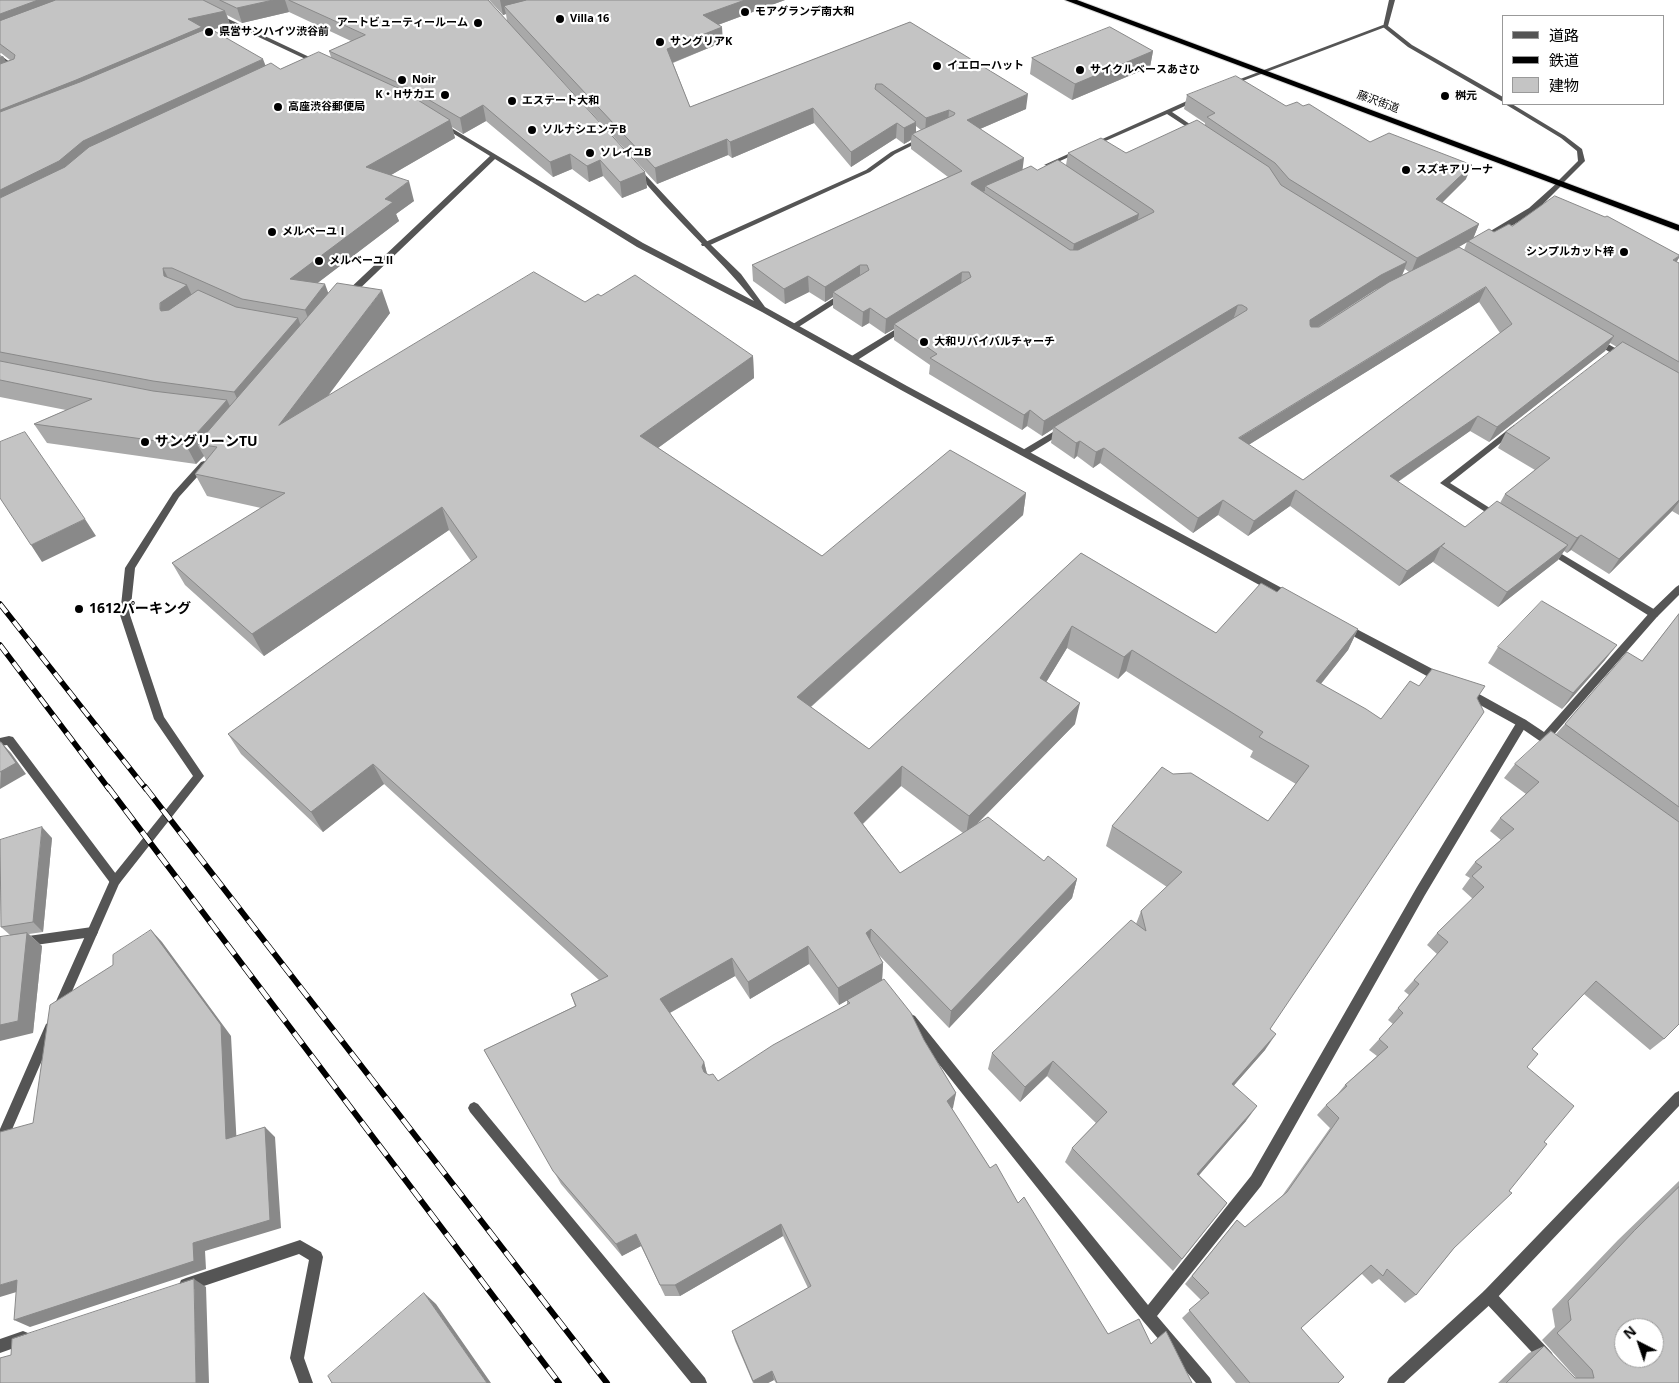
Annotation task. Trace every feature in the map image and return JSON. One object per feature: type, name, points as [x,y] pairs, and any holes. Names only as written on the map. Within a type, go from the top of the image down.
[{"type":"highway","name":"藤沢街道","points":[[1069,0],[1679,228]]},
{"type":"street","points":[[1386,26],[1392,0]]},
{"type":"street","points":[[213,14],[246,29],[309,63],[323,66]]},
{"type":"street","points":[[1221,88],[1386,26]]},
{"type":"street","points":[[1386,26],[1410,46],[1502,99]]},
{"type":"street","points":[[208,46],[246,29]]},
{"type":"street","points":[[0,57],[20,71],[0,80]]},
{"type":"street","points":[[1042,168],[1204,96]]},
{"type":"street","points":[[1476,243],[1532,210],[1582,161],[1580,150],[1563,137],[1510,105]]},
{"type":"street","points":[[1168,112],[1207,138]]},
{"type":"street","points":[[435,121],[640,245],[765,310],[1295,600]]},
{"type":"street","points":[[917,132],[924,138]]},
{"type":"street","points":[[705,244],[868,170],[893,153],[933,135]]},
{"type":"street","points":[[340,303],[493,157]]},
{"type":"street","points":[[633,164],[705,244],[738,276],[765,310]]},
{"type":"street","points":[[1051,164],[1058,169]]},
{"type":"street","points":[[794,326],[848,293]]},
{"type":"street","points":[[853,359],[909,325]]},
{"type":"street","points":[[1588,336],[1610,354],[1630,360]]},
{"type":"street","points":[[1024,452],[1075,422]]},
{"type":"street","points":[[1502,520],[1444,484],[1521,423]]},
{"type":"street","points":[[0,1144],[115,881],[199,776],[159,719],[125,615],[130,568],[176,494],[208,459]]},
{"type":"street","points":[[1544,546],[1654,614]]},
{"type":"street","points":[[1545,738],[1654,614],[1679,590]]},
{"type":"street","points":[[1339,623],[1452,685]]},
{"type":"street","points":[[1461,690],[1522,723],[1561,750]]},
{"type":"street","points":[[1148,1316],[1256,1181],[1421,891],[1522,723]]},
{"type":"street","points":[[0,742],[9,740],[115,881]]},
{"type":"street","points":[[0,945],[92,932]]},
{"type":"street","points":[[903,1010],[1148,1316],[1205,1383]]},
{"type":"street","points":[[1394,1383],[1490,1296],[1679,1097]]},
{"type":"street","points":[[474,1108],[700,1383]]},
{"type":"street","points":[[169,1290],[300,1247],[316,1257],[297,1358],[306,1383]]},
{"type":"street","points":[[1490,1296],[1556,1368]]},
{"type":"street","points":[[0,1346],[38,1334]]},
{"type":"building","points":[[0,0],[38,0],[0,14]]},
{"type":"building","points":[[56,0],[203,0],[225,11],[188,19],[202,27],[0,110],[0,64],[14,59],[15,55],[0,44],[0,21]]},
{"type":"building","points":[[220,0],[273,0],[237,8]]},
{"type":"building","points":[[289,0],[488,0],[645,172],[620,182],[600,160],[587,166],[570,154],[550,162],[483,105],[460,118],[407,87],[329,51],[365,35]]},
{"type":"building","points":[[527,0],[745,0],[703,15],[722,27],[667,49],[690,107],[910,22],[1028,94],[967,120],[1024,158],[971,184],[1070,250],[1078,250],[1154,212],[1068,153],[1101,138],[1126,153],[1197,120],[1269,167],[1281,185],[1407,262],[1381,275],[1310,320],[1311,327],[1319,327],[1389,282],[1459,247],[1614,336],[1497,427],[1478,416],[1390,476],[1465,527],[1497,501],[1568,545],[1507,592],[1441,546],[1445,543],[1407,571],[1296,490],[1254,521],[1223,500],[1198,518],[1104,448],[1096,452],[1080,441],[1076,443],[1054,427],[1247,310],[1247,308],[1238,305],[1044,421],[1030,410],[1024,415],[930,358],[937,354],[894,324],[971,277],[969,272],[962,272],[886,319],[870,308],[863,312],[833,292],[869,270],[867,265],[860,265],[825,287],[808,276],[784,289],[752,265],[962,171],[912,134],[955,113],[949,110],[926,118],[882,84],[876,84],[875,89],[916,122],[904,128],[897,123],[851,152],[813,108],[730,142],[727,139],[655,168],[504,6]],"holes":[[[1486,287],[1512,324],[1303,480],[1239,438]]]},
{"type":"building","points":[[1110,27],[1153,51],[1075,84],[1032,58]]},
{"type":"building","points":[[209,28],[263,59],[83,141],[59,161],[0,190],[0,112],[80,82]]},
{"type":"building","points":[[319,52],[400,89],[450,120],[366,167],[409,181],[385,199],[393,202],[290,279],[325,284],[305,310],[242,299],[172,268],[163,268],[164,276],[187,285],[160,303],[161,311],[169,310],[198,290],[236,307],[298,318],[234,392],[153,381],[0,352],[0,198],[65,167],[89,147],[271,63],[280,69]]},
{"type":"building","points":[[1236,76],[1286,106],[1297,102],[1303,106],[1309,104],[1370,142],[1389,133],[1472,165],[1436,199],[1479,224],[1417,258],[1289,179],[1275,163],[1207,117],[1215,113],[1187,95]]},
{"type":"building","points":[[1058,160],[1139,214],[1074,244],[985,186],[1031,166],[1037,170]]},
{"type":"building","points":[[1555,196],[1605,217],[1607,216],[1679,255],[1673,260],[1679,263],[1679,362],[1468,241],[1489,229],[1494,232],[1509,224],[1512,226]]},
{"type":"building","points":[[534,272],[585,302],[598,294],[601,296],[635,275],[753,356],[640,436],[822,556],[950,450],[1026,493],[797,697],[869,749],[1081,553],[1216,633],[1261,583],[1277,592],[1282,587],[1358,629],[1316,681],[1381,719],[1410,681],[1419,686],[1432,669],[1485,686],[1477,698],[1484,712],[1270,1029],[1276,1034],[1232,1084],[1257,1106],[1197,1174],[1227,1203],[1182,1259],[1072,1148],[1107,1112],[1053,1061],[1025,1087],[992,1053],[1131,920],[1146,931],[1141,911],[1182,872],[1112,826],[1162,767],[1173,774],[1191,773],[1268,821],[1309,766],[1259,737],[1263,732],[1132,650],[1124,657],[1072,626],[1040,678],[1080,703],[969,816],[902,766],[854,813],[900,873],[988,817],[1044,861],[1048,856],[1077,879],[951,1011],[871,929],[866,933],[883,963],[838,988],[808,946],[748,982],[732,958],[660,999],[704,1062],[702,1067],[704,1072],[709,1075],[713,1074],[718,1081],[773,1045],[850,1003],[847,1000],[884,979],[911,1013],[924,1040],[956,1093],[947,1101],[990,1168],[996,1164],[1018,1203],[1024,1197],[1108,1334],[1139,1319],[1151,1344],[1166,1331],[1192,1383],[777,1383],[772,1371],[753,1381],[732,1331],[811,1286],[781,1224],[675,1285],[660,1285],[636,1234],[616,1244],[553,1171],[484,1050],[576,1006],[571,994],[608,976],[373,764],[311,812],[228,734],[477,557],[442,507],[252,634],[172,563],[285,493],[195,474],[217,447],[197,444],[337,283],[382,290],[279,425]]},
{"type":"building","points":[[1623,342],[1679,373],[1679,500],[1619,559],[1581,535],[1577,538],[1505,494],[1550,458],[1506,432]]},
{"type":"building","points":[[0,361],[153,391],[227,400],[186,445],[34,424],[92,399],[0,380]]},
{"type":"building","points":[[25,432],[85,519],[31,545],[0,498],[0,442]]},
{"type":"building","points":[[1542,601],[1617,645],[1573,693],[1498,647]]},
{"type":"building","points":[[1679,614],[1679,807],[1565,724],[1627,652],[1642,661]]},
{"type":"building","points":[[1551,731],[1679,822],[1679,1024],[1664,1039],[1596,981],[1532,1049],[1538,1054],[1527,1067],[1574,1106],[1544,1142],[1547,1144],[1509,1191],[1512,1193],[1454,1248],[1416,1295],[1387,1269],[1383,1276],[1371,1265],[1301,1328],[1344,1377],[1338,1383],[1250,1383],[1189,1310],[1209,1293],[1192,1276],[1237,1220],[1245,1227],[1287,1192],[1339,1118],[1326,1105],[1347,1086],[1345,1085],[1388,1047],[1379,1039],[1403,1013],[1398,1008],[1419,984],[1414,980],[1448,942],[1437,933],[1484,887],[1472,876],[1482,867],[1475,862],[1514,829],[1500,818],[1539,782],[1515,764]]},
{"type":"building","points":[[0,742],[16,763],[0,772]]},
{"type":"building","points":[[42,827],[33,922],[1,927],[0,840]]},
{"type":"building","points":[[151,930],[221,1025],[226,1139],[265,1127],[270,1220],[193,1243],[194,1261],[14,1320],[17,1280],[0,1285],[0,1132],[33,1123],[50,1005],[113,965],[113,955]]},
{"type":"building","points":[[27,933],[18,1021],[0,1025],[0,937]]},
{"type":"building","points":[[1679,1187],[1679,1383],[1506,1383],[1544,1346],[1575,1378],[1594,1378],[1592,1370],[1557,1333],[1571,1320],[1568,1301],[1634,1231]]},
{"type":"building","points":[[194,1279],[196,1383],[0,1383],[0,1358],[11,1355],[12,1339]]},
{"type":"building","points":[[424,1293],[487,1383],[332,1383],[328,1376]]},
{"type":"railway","points":[[0,604],[146,789]]},
{"type":"railway","points":[[0,645],[109,789]]},
{"type":"railway","points":[[108,787],[559,1383]]},
{"type":"railway","points":[[145,787],[607,1383]]},
{"type":"place","name":"モアグランデ南大和","points":[[745,12]]},
{"type":"place","name":"Villa 16","points":[[560,19]]},
{"type":"place","name":"アートビューティールーム","points":[[478,23]]},
{"type":"place","name":"県営サンハイツ渋谷前","points":[[209,32]]},
{"type":"place","name":"サングリアK","points":[[660,42]]},
{"type":"place","name":"イエローハット","points":[[937,66]]},
{"type":"place","name":"サイクルベースあさひ","points":[[1080,70]]},
{"type":"place","name":"Noir","points":[[402,80]]},
{"type":"place","name":"K・Hサカエ","points":[[445,95]]},
{"type":"place","name":"桝元","points":[[1445,96]]},
{"type":"place","name":"エステート大和","points":[[512,101]]},
{"type":"place","name":"高座渋谷郵便局","points":[[278,107]]},
{"type":"place","name":"ソルナシエンテB","points":[[532,130]]},
{"type":"place","name":"ソレイユB","points":[[590,153]]},
{"type":"place","name":"スズキアリーナ","points":[[1406,170]]},
{"type":"place","name":"メルベーユⅠ","points":[[272,232]]},
{"type":"place","name":"シンプルカット梓","points":[[1624,252]]},
{"type":"place","name":"メルベーユⅡ","points":[[319,261]]},
{"type":"place","name":"大和リバイバルチャーチ","points":[[924,342]]},
{"type":"place","name":"サングリーンTU","points":[[145,442]]},
{"type":"place","name":"1612パーキング","points":[[79,609]]}]
